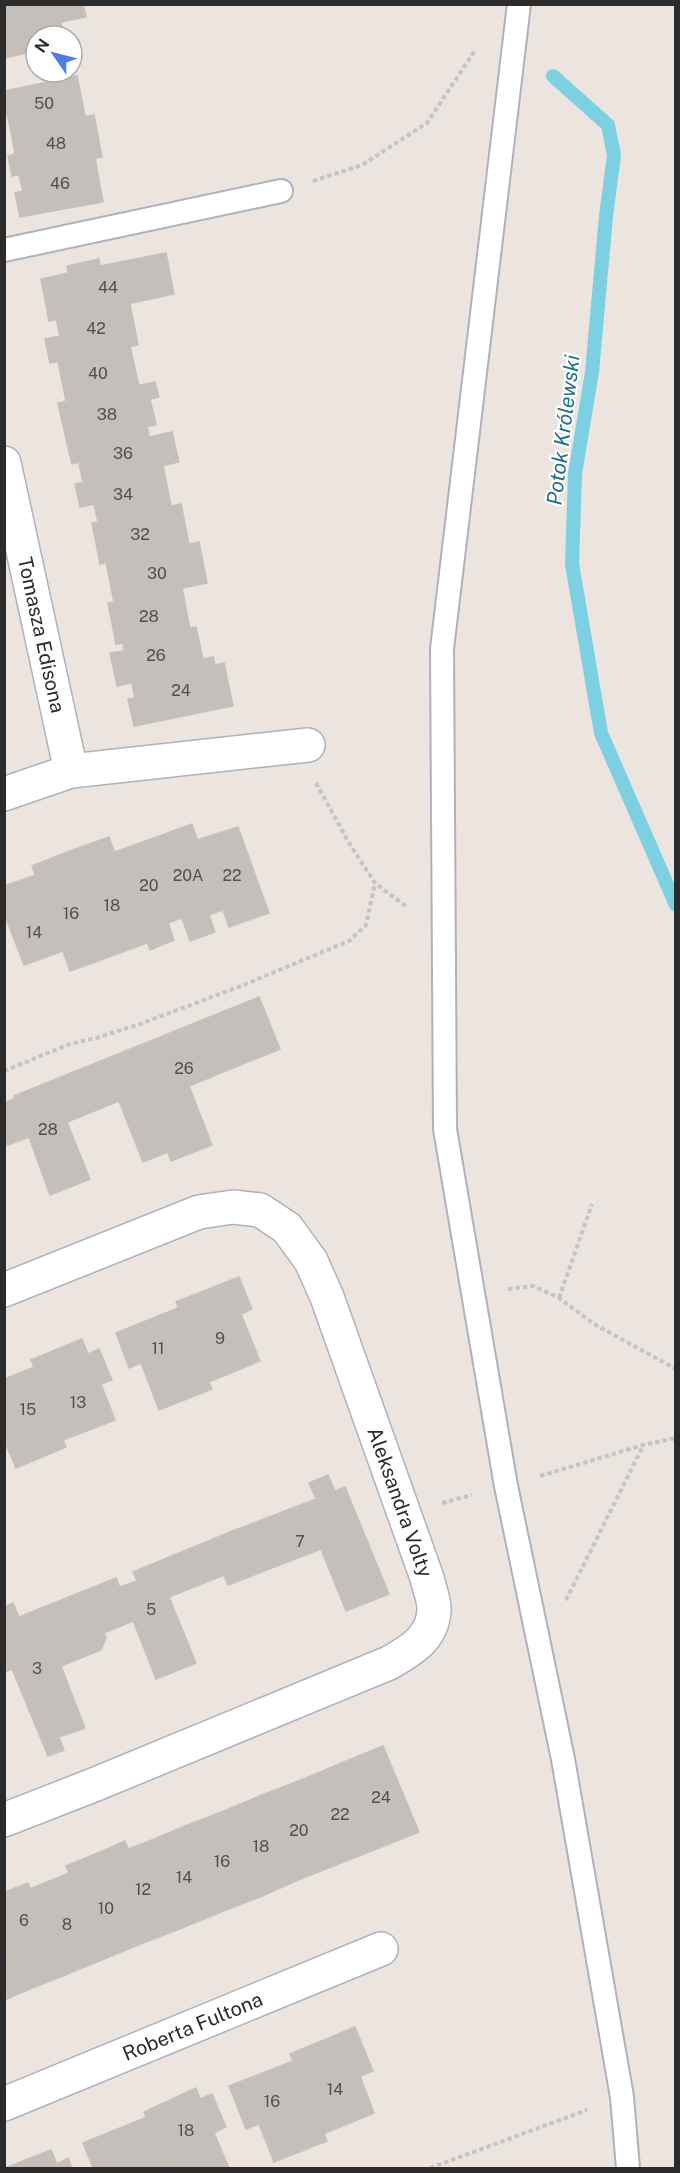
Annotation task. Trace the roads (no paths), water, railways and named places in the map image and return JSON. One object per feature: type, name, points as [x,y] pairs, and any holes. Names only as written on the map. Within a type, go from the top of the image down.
[{"type":"street","name":"Tomasza Edisona","points":[[4,463],[71,771]]},
{"type":"street","points":[[4,794],[71,771],[308,744]]},
{"type":"street","name":"Aleksandra Volty","points":[[4,1290],[199,1212],[232,1207],[260,1210],[287,1228],[311,1261],[327,1297],[427,1578],[434,1610],[429,1630],[416,1647],[389,1663],[4,1820]]},
{"type":"street","name":"Roberta Fultona","points":[[4,2104],[381,1949]]},
{"type":"lane","points":[[518,11],[442,650],[445,1129],[506,1486],[563,1759],[622,2097],[628,2169]]},
{"type":"lane","points":[[4,250],[281,191]]},
{"type":"waterway","name":"Potok Królewski","points":[[553,76],[608,125],[614,155],[606,216],[592,372],[575,474],[572,564],[601,733],[676,905]]}]
